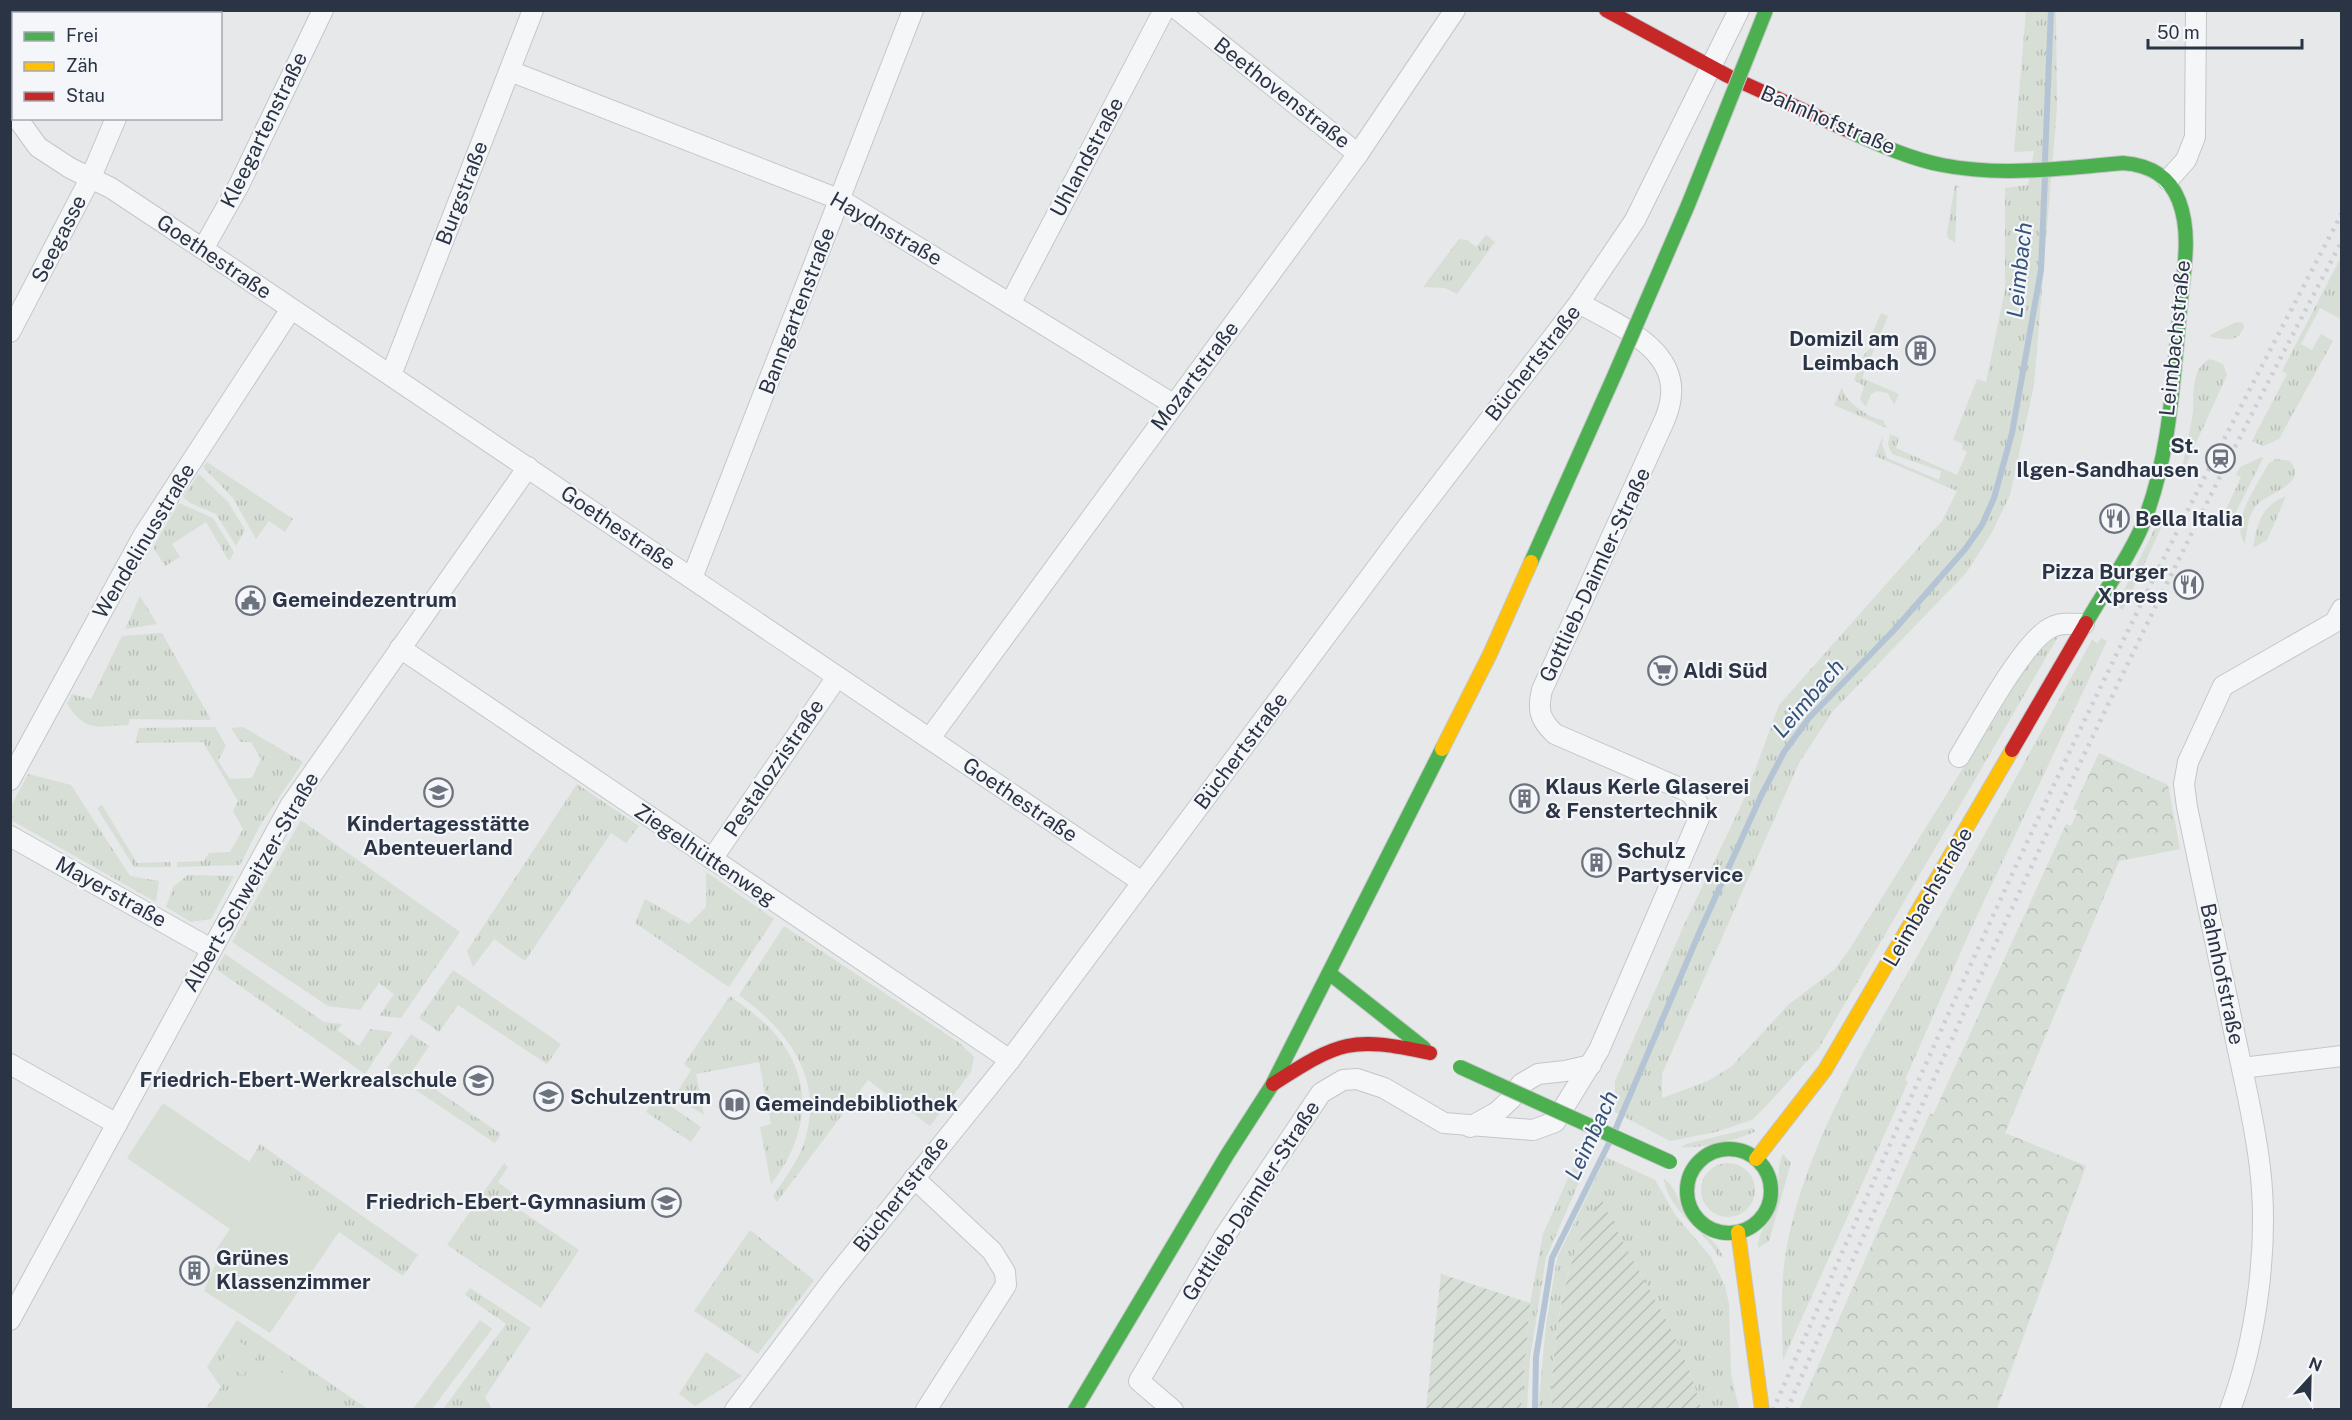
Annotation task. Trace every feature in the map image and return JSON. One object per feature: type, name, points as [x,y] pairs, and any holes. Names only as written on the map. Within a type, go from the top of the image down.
[{"type":"street","name":"Kleegartenstraße","points":[[203,249],[239,185],[323,10]]},
{"type":"street","name":"Burgstraße","points":[[391,375],[533,10]]},
{"type":"street","name":"Banngartenstraße","points":[[692,578],[914,10]]},
{"type":"street","name":"Uhlandstraße","points":[[1010,304],[1164,10]]},
{"type":"street","name":"Beethovenstraße","points":[[1178,10],[1358,154]]},
{"type":"street","name":"Mozartstraße","points":[[930,738],[1358,154],[1455,10]]},
{"type":"street","name":"Bahnhofstraße","points":[[1606,10],[1711,70],[1802,112],[1913,155],[1951,167],[2023,170],[2135,164],[2153,169],[2168,180]]},
{"type":"street","name":"Büchertstraße","points":[[735,1410],[832,1281],[1010,1060],[1412,521],[1579,303],[1635,220],[1711,70],[1738,10]]},
{"type":"street","points":[[1075,1410],[1272,1084],[1490,654],[1688,206],[1766,10]]},
{"type":"street","points":[[2168,180],[2186,160],[2195,137],[2196,10]]},
{"type":"street","name":"Haydnstraße","points":[[510,71],[841,200],[1173,404]]},
{"type":"street","name":"Seegasse","points":[[18,120],[38,147],[70,168],[91,177]]},
{"type":"street","name":"Seegasse","points":[[10,332],[91,177],[115,120]]},
{"type":"street","name":"Goethestraße","points":[[91,177],[391,375],[1142,882]]},
{"type":"street","name":"Leimbachstraße","points":[[1756,1158],[1826,1070],[2142,526],[2156,483],[2170,401],[2186,244],[2184,210],[2177,193],[2168,180]]},
{"type":"street","name":"Gottlieb-Daimler-Straße","points":[[1173,1410],[1139,1381],[1224,1237],[1321,1093],[1343,1080],[1368,1082],[1444,1124],[1470,1127],[1543,1128],[1555,1122],[1591,1065],[1695,829],[1701,808],[1691,793],[1556,734],[1542,721],[1539,705],[1542,690],[1637,484],[1670,403],[1671,382],[1660,357],[1624,329],[1579,303]]},
{"type":"street","name":"Wendelinusstraße","points":[[10,780],[143,536],[291,309]]},
{"type":"street","name":"Albert-Schweitzer-Straße","points":[[10,1320],[17,1292],[117,1124],[290,806],[528,467]]},
{"type":"street","name":"Bahnhofstraße","points":[[2237,1407],[2253,1315],[2263,1227],[2260,1168],[2242,1068],[2187,807],[2184,784],[2186,766],[2223,686],[2335,622],[2342,609]]},
{"type":"street","points":[[1959,757],[2022,656],[2041,635],[2050,627],[2062,624],[2084,624]]},
{"type":"street","name":"Ziegelhüttenweg","points":[[400,648],[1010,1060]]},
{"type":"street","name":"Pestalozzistraße","points":[[712,859],[837,677]]},
{"type":"street","name":"Mayerstraße","points":[[10,836],[211,949]]},
{"type":"street","points":[[1329,973],[1445,1060]]},
{"type":"street","points":[[1272,1084],[1304,1064],[1354,1043],[1376,1043],[1445,1060],[1692,1172]]},
{"type":"street","points":[[2242,1068],[2342,1056]]},
{"type":"street","points":[[10,1064],[117,1124]]},
{"type":"street","points":[[1470,1127],[1497,1112],[1511,1099],[1521,1084],[1538,1074],[1591,1065]]},
{"type":"street","points":[[1736,1149],[1756,1158],[1768,1178],[1769,1201],[1758,1221],[1737,1232],[1714,1230],[1695,1216],[1687,1194],[1692,1172],[1707,1155],[1720,1150],[1736,1149]]},
{"type":"street","points":[[914,1178],[992,1251],[1005,1272],[1006,1285],[926,1410]]},
{"type":"street","points":[[1737,1232],[1752,1310],[1753,1344],[1762,1410]]},
{"type":"green space","points":[[2026,11],[2056,11],[2057,107],[2034,385],[2010,495],[1991,534],[1966,573],[1833,711],[1799,763],[1662,1074],[1662,1098],[1708,1081],[1731,1067],[1788,1005],[1834,970],[1849,950],[2032,658],[2046,640],[2059,635],[1819,1048],[1752,1120],[1716,1132],[1670,1141],[1615,1112],[1615,1081],[1684,925],[1746,795],[1779,705],[1942,521],[1957,491],[1875,456],[1883,436],[1882,444],[1887,458],[1939,480],[1941,471],[1892,454],[1888,445],[1890,434],[1899,438],[1896,448],[1957,475],[1967,452],[1962,449],[1963,444],[1953,440],[1977,379],[1986,382],[2005,290],[2005,188],[2028,185],[2034,151],[2014,152]]},
{"type":"green space","points":[[1955,185],[1961,187],[1957,188],[1955,243],[1948,238],[1947,232]]},
{"type":"green space","points":[[1486,235],[1495,242],[1457,294],[1445,288],[1423,287],[1459,239],[1467,240],[1476,247]]},
{"type":"green space","points":[[2341,257],[2341,319],[2320,308],[2301,344],[2312,350],[2321,334],[2333,341],[2279,439],[2263,446],[2252,441],[2287,374],[2282,371]]},
{"type":"green space","points":[[1881,313],[1888,316],[1862,378],[1899,394],[1894,405],[1888,393],[1877,391],[1871,394],[1866,407],[1860,399],[1864,386],[1854,380],[1864,355],[1873,345],[1870,339]]},
{"type":"green space","points":[[2236,322],[2243,323],[2244,327],[2238,336],[2230,339],[2211,337],[2210,335]]},
{"type":"green space","points":[[2210,359],[2223,364],[2227,375],[2186,465],[2183,464],[2192,418],[2195,382],[2199,368]]},
{"type":"green space","points":[[1842,387],[1843,392],[1852,403],[1871,416],[1883,420],[1887,428],[1834,405]]},
{"type":"green space","points":[[2263,458],[2232,520],[2223,516],[2241,477],[2236,475],[2240,467]]},
{"type":"green space","points":[[2276,459],[2290,461],[2295,469],[2295,476],[2291,482],[2260,502],[2252,511],[2245,544],[2240,525],[2246,504],[2268,464]]},
{"type":"green space","points":[[207,462],[293,519],[285,532],[269,521],[256,539],[233,498],[203,467]]},
{"type":"green space","points":[[199,474],[228,502],[245,530],[236,546],[216,514],[190,503],[183,497]]},
{"type":"green space","points":[[2286,496],[2267,540],[2253,548],[2256,531],[2262,517],[2271,505]]},
{"type":"green space","points":[[179,503],[213,518],[234,552],[229,561],[206,522],[172,544],[180,557],[165,566],[153,547]]},
{"type":"green space","points":[[2163,512],[2167,515],[2123,610],[2116,606]]},
{"type":"green space","points":[[140,596],[157,624],[125,629]]},
{"type":"green space","points":[[162,633],[211,720],[130,719],[128,725],[93,726],[80,720],[67,704],[72,694],[91,699],[122,636]]},
{"type":"green space","points":[[2101,638],[2107,641],[1974,922],[1905,1080],[1908,1082],[1783,1360],[1782,1292],[1786,1251],[1796,1208],[1827,1124],[1868,1043],[2092,640],[2098,643]]},
{"type":"green space","points":[[215,727],[226,746],[218,761],[230,779],[252,778],[261,759],[251,742],[240,742],[231,728],[243,727],[303,762],[259,827],[240,865],[177,867],[177,862],[204,861],[209,853],[230,852],[243,829],[233,811],[238,801],[203,742],[135,743],[139,728]]},
{"type":"green space","points":[[2099,753],[2168,785],[2180,849],[2119,861],[2005,1133],[2086,1166],[1997,1409],[1799,1409],[1930,1113],[1933,1115],[2066,824],[2071,826],[2078,811],[2073,809]]},
{"type":"green space","points":[[28,774],[71,785],[130,876],[159,881],[156,902],[11,820],[11,806]]},
{"type":"green space","points":[[577,784],[639,826],[626,843],[611,833],[525,961],[494,939],[473,967],[467,951]]},
{"type":"green space","points":[[102,805],[137,863],[170,862],[171,867],[134,867],[97,808]]},
{"type":"green space","points":[[301,820],[460,932],[401,1018],[379,1016],[394,994],[379,983],[360,1010],[328,1006],[232,942]]},
{"type":"green space","points":[[706,872],[774,919],[729,987],[635,923],[645,899],[689,924],[706,907]]},
{"type":"green space","points":[[188,875],[234,876],[211,919],[191,922],[166,907],[173,887]]},
{"type":"green space","points":[[784,926],[961,1044],[974,1057],[971,1072],[930,1126],[868,1080],[777,1202],[773,1196],[795,1162],[805,1140],[810,1117],[809,1095],[805,1075],[786,1039],[772,1023],[739,995]]},
{"type":"green space","points":[[225,954],[324,1022],[342,1024],[337,1030],[359,1046],[370,1029],[393,1032],[365,1074],[216,969]]},
{"type":"green space","points":[[453,970],[561,1044],[547,1064],[458,1005],[439,1032],[419,1018]]},
{"type":"green space","points":[[730,996],[771,1029],[789,1053],[797,1072],[802,1110],[799,1129],[793,1148],[771,1184],[760,1127],[771,1124],[759,1062],[696,1074],[704,1115],[675,1096],[691,1070],[684,1064]]},
{"type":"green space","points":[[411,1034],[429,1046],[411,1073],[501,1134],[495,1143],[386,1070]]},
{"type":"green space","points":[[656,1096],[701,1127],[691,1142],[646,1112]]},
{"type":"green space","points":[[163,1103],[343,1226],[270,1333],[204,1291],[220,1253],[215,1251],[230,1229],[127,1158]]},
{"type":"green space","points":[[1752,1128],[1756,1131],[1730,1141],[1698,1147],[1681,1147],[1686,1144]]},
{"type":"green space","points":[[260,1144],[418,1255],[403,1276],[339,1232],[342,1226],[249,1162]]},
{"type":"green space","points":[[1582,1147],[1592,1152],[1546,1258],[1530,1358],[1527,1409],[1521,1409],[1530,1303],[1543,1234]]},
{"type":"green space","points":[[1783,1154],[1791,1163],[1769,1241],[1758,1248],[1760,1235],[1777,1200],[1779,1166]]},
{"type":"green space","points":[[1606,1157],[1655,1180],[1676,1216],[1711,1257],[1725,1286],[1729,1304],[1731,1374],[1739,1409],[1701,1409],[1683,1354],[1601,1199],[1580,1240],[1567,1279],[1555,1346],[1552,1409],[1538,1410],[1546,1325],[1557,1258]]},
{"type":"green space","points":[[504,1163],[508,1167],[498,1182],[519,1198],[514,1206],[579,1250],[541,1308],[447,1245]]},
{"type":"green space","points":[[1728,1163],[1747,1171],[1755,1190],[1747,1209],[1728,1217],[1709,1209],[1701,1190],[1709,1171]]},
{"type":"green space","points":[[1664,1179],[1673,1188],[1692,1224],[1680,1211],[1672,1201]]},
{"type":"green space","points":[[1601,1198],[1683,1354],[1701,1409],[1552,1409],[1555,1346],[1567,1278],[1580,1240]]},
{"type":"green space","points":[[1692,1224],[1717,1245],[1723,1257],[1718,1256]]},
{"type":"green space","points":[[750,1230],[814,1280],[758,1354],[694,1311]]},
{"type":"green space","points":[[1441,1274],[1530,1303],[1521,1409],[1426,1409]]},
{"type":"green space","points":[[470,1288],[531,1328],[485,1397],[492,1409],[443,1409],[506,1324],[465,1295]]},
{"type":"green space","points":[[237,1320],[368,1409],[332,1409],[264,1360],[227,1409],[205,1410],[221,1387],[207,1367]]},
{"type":"green space","points":[[480,1320],[492,1329],[432,1409],[413,1409]]},
{"type":"green space","points":[[237,1340],[259,1354],[243,1376],[222,1361]]},
{"type":"green space","points":[[706,1352],[742,1376],[695,1406],[679,1394]]},
{"type":"green space","points":[[264,1360],[332,1409],[227,1409]]},
{"type":"waterway","name":"Leimbach","points":[[2045,160],[2051,10]]},
{"type":"waterway","name":"Leimbach","points":[[1616,1128],[1700,931],[1761,796],[1784,752],[1809,718],[1895,629],[1966,548],[1982,525],[1994,498],[2012,433],[2041,270],[2045,176]]},
{"type":"waterway","name":"Leimbach","points":[[1535,1410],[1536,1357],[1552,1258],[1609,1143]]},
{"type":"railway","points":[[1773,1410],[1936,1041],[2063,767],[2192,502],[2342,213]]},
{"type":"railway","points":[[1787,1410],[1918,1114],[2053,820],[2194,529],[2342,241]]},
{"type":"traffic: fast","points":[[1615,374],[1688,205],[1766,10]]},
{"type":"traffic: fast","points":[[1851,132],[1919,159],[1965,169],[2010,171],[2132,164],[2157,173],[2170,184],[2175,192],[2183,214],[2186,255],[2165,446],[2143,524],[2124,562],[2086,623]]},
{"type":"traffic: fast","points":[[1531,562],[1615,374]]},
{"type":"traffic: fast","points":[[1075,1410],[1227,1155],[1272,1085],[1442,749]]},
{"type":"traffic: fast","points":[[1329,973],[1424,1048]]},
{"type":"traffic: fast","points":[[1460,1067],[1670,1162]]},
{"type":"traffic: fast","points":[[1729,1149],[1745,1152],[1759,1161],[1768,1175],[1771,1191],[1768,1207],[1759,1221],[1745,1230],[1729,1233],[1713,1230],[1699,1221],[1690,1207],[1687,1191],[1690,1175],[1699,1161],[1713,1152],[1729,1149]]},
{"type":"traffic: slow","points":[[1442,749],[1490,654],[1531,562]]},
{"type":"traffic: slow","points":[[1756,1159],[1825,1070],[2012,750]]},
{"type":"traffic: slow","points":[[1738,1232],[1762,1410]]},
{"type":"traffic: jam","points":[[1606,10],[1728,76],[1851,132]]},
{"type":"traffic: jam","points":[[2012,750],[2086,623]]},
{"type":"traffic: jam","points":[[1273,1084],[1315,1059],[1347,1046],[1382,1045],[1430,1053]]},
{"type":"place","name":"Domizil am Leimbach","points":[[1920,351]]},
{"type":"place","name":"St. Ilgen-Sandhausen","points":[[2220,458]]},
{"type":"place","name":"Bella Italia","points":[[2114,519]]},
{"type":"place","name":"Pizza Burger Xpress","points":[[2189,584]]},
{"type":"place","name":"Gemeindezentrum","points":[[251,600]]},
{"type":"place","name":"Aldi Süd","points":[[1662,671]]},
{"type":"place","name":"Kindertagesstätte Abenteuerland","points":[[438,793]]},
{"type":"place","name":"Klaus Kerle Glaserei & Fenstertechnik","points":[[1524,799]]},
{"type":"place","name":"Schulz Partyservice","points":[[1596,863]]},
{"type":"place","name":"Friedrich-Ebert-Werkrealschule","points":[[478,1080]]},
{"type":"place","name":"Schulzentrum","points":[[549,1097]]},
{"type":"place","name":"Gemeindebibliothek","points":[[734,1104]]},
{"type":"place","name":"Friedrich-Ebert-Gymnasium","points":[[667,1202]]},
{"type":"place","name":"Grünes Klassenzimmer","points":[[195,1270]]}]
